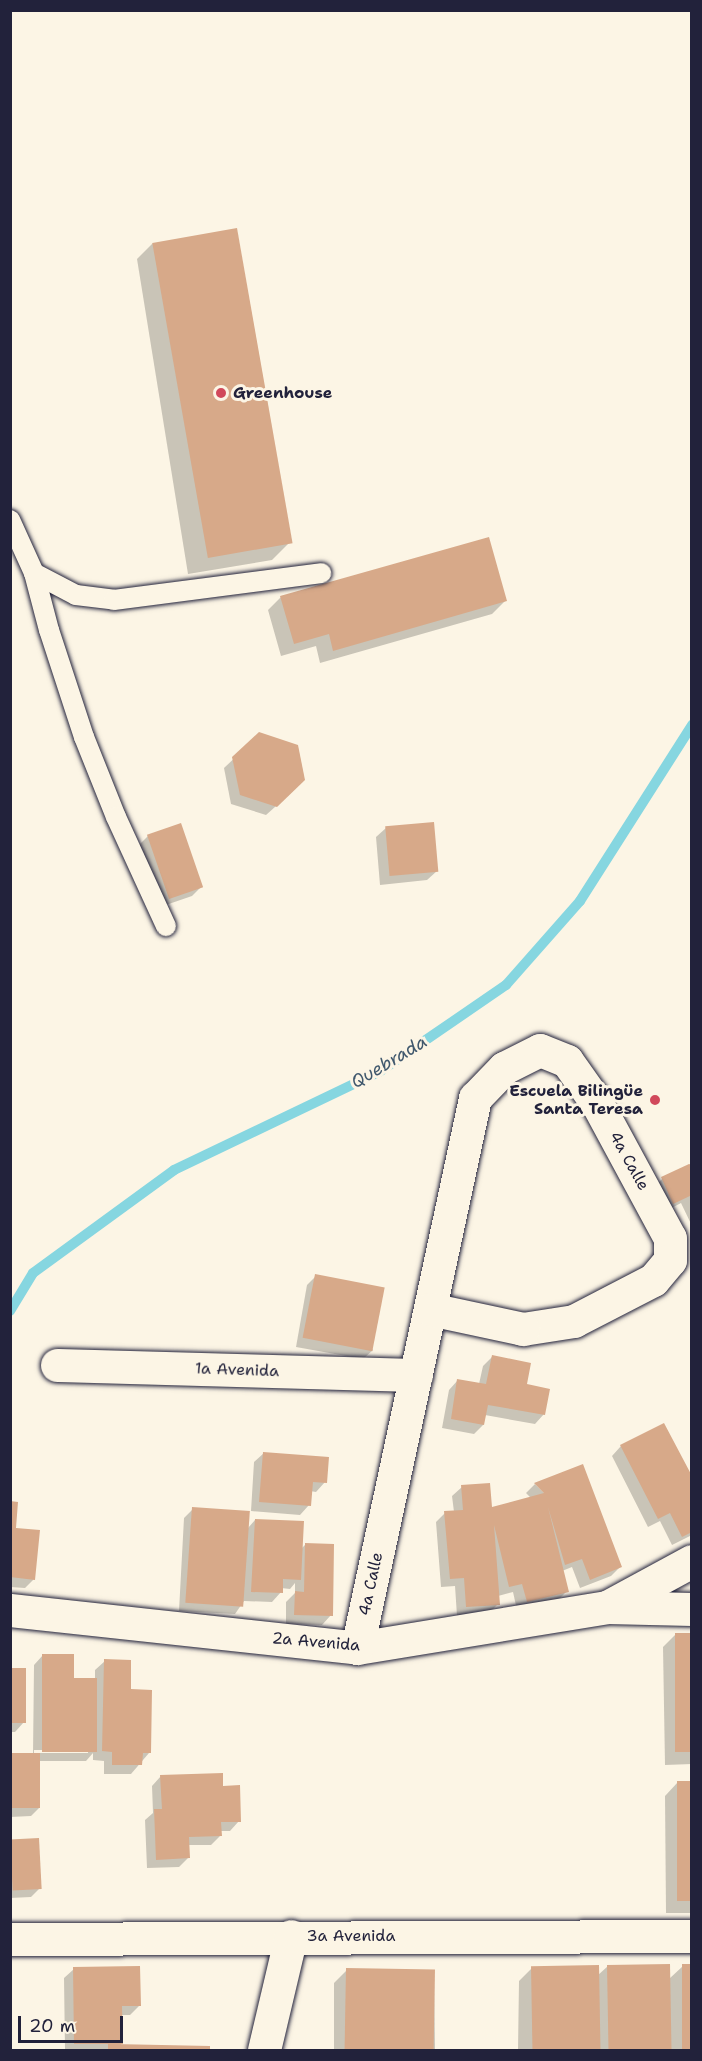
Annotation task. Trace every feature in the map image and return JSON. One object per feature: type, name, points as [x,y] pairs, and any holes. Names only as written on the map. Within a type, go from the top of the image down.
[{"type":"street","name":"4a Calle","points":[[357,1648],[475,1098],[504,1068],[540,1050],[567,1061],[598,1105],[670,1238],[670,1260],[653,1280],[574,1321],[523,1329],[430,1309]]},
{"type":"street","name":"1a Avenida","points":[[57,1365],[416,1375]]},
{"type":"street","points":[[607,1607],[692,1561]]},
{"type":"street","name":"2a Avenida","points":[[10,1610],[357,1648],[607,1607],[692,1609]]},
{"type":"street","points":[[264,2050],[291,1936]]},
{"type":"street","name":"3a Avenida","points":[[10,1939],[692,1936]]},
{"type":"lane","points":[[10,520],[34,573],[49,630],[84,737],[116,817],[166,926]]},
{"type":"lane","points":[[34,573],[75,595],[114,600],[321,573]]},
{"type":"building","name":"Greenhouse","points":[[237,228],[293,543],[208,558],[152,243]]},
{"type":"building","points":[[489,537],[507,601],[333,651],[329,634],[294,644],[280,596]]},
{"type":"building","points":[[259,732],[298,745],[305,780],[277,807],[240,795],[232,757]]},
{"type":"building","points":[[434,822],[438,872],[390,876],[385,826]]},
{"type":"building","points":[[181,823],[203,887],[169,899],[147,835]]},
{"type":"building","points":[[689,1164],[692,1165],[692,1195],[673,1204],[661,1177]]},
{"type":"building","points":[[315,1274],[385,1288],[372,1351],[303,1338]]},
{"type":"building","points":[[492,1355],[531,1363],[527,1384],[550,1389],[545,1415],[488,1405],[484,1425],[451,1419],[457,1379],[486,1384]]},
{"type":"building","points":[[664,1423],[692,1476],[692,1532],[682,1537],[670,1513],[658,1519],[620,1445]]},
{"type":"building","points":[[263,1452],[329,1457],[327,1483],[313,1482],[311,1506],[259,1502]]},
{"type":"building","points":[[583,1464],[622,1567],[590,1580],[582,1559],[565,1565],[548,1507],[569,1592],[527,1602],[522,1584],[509,1587],[494,1525],[500,1605],[466,1607],[464,1578],[450,1579],[444,1511],[463,1510],[461,1485],[490,1483],[492,1507],[544,1493],[534,1483]]},
{"type":"building","points":[[10,1501],[18,1502],[16,1528],[40,1530],[35,1580],[10,1577]]},
{"type":"building","points":[[192,1507],[250,1511],[243,1607],[185,1603]]},
{"type":"building","points":[[255,1519],[304,1521],[301,1580],[283,1579],[283,1593],[251,1592]]},
{"type":"building","points":[[305,1543],[334,1544],[333,1616],[294,1615],[295,1591],[304,1592]]},
{"type":"building","points":[[675,1633],[692,1633],[692,1752],[675,1752]]},
{"type":"building","points":[[42,1654],[74,1654],[74,1678],[97,1678],[97,1752],[42,1752]]},
{"type":"building","points":[[104,1659],[131,1660],[131,1689],[152,1690],[151,1753],[143,1753],[142,1765],[112,1765],[112,1752],[102,1751]]},
{"type":"building","points":[[10,1668],[26,1668],[26,1723],[10,1723]]},
{"type":"building","points":[[10,1753],[40,1753],[40,1808],[10,1808]]},
{"type":"building","points":[[223,1773],[223,1786],[240,1785],[241,1822],[221,1822],[222,1836],[189,1837],[190,1858],[156,1860],[154,1809],[162,1809],[160,1775]]},
{"type":"building","points":[[677,1781],[692,1781],[692,1901],[677,1901]]},
{"type":"building","points":[[39,1838],[42,1889],[13,1890],[10,1840]]},
{"type":"building","points":[[670,1964],[672,2050],[608,2050],[607,1965]]},
{"type":"building","points":[[682,1964],[692,1964],[692,2050],[682,2050]]},
{"type":"building","points":[[599,1965],[600,2050],[532,2050],[531,1966]]},
{"type":"building","points":[[140,1966],[141,2006],[122,2006],[123,2044],[113,2044],[210,2046],[210,2050],[108,2050],[108,2044],[74,2044],[73,1967]]},
{"type":"building","points":[[346,1968],[435,1970],[434,2050],[345,2050]]},
{"type":"waterway","name":"Quebrada","points":[[10,1311],[33,1273],[174,1170],[379,1072],[506,985],[580,901],[692,725]]},
{"type":"place","name":"Greenhouse","points":[[221,393]]},
{"type":"place","name":"Escuela Bilingüe Santa Teresa","points":[[655,1100]]}]
